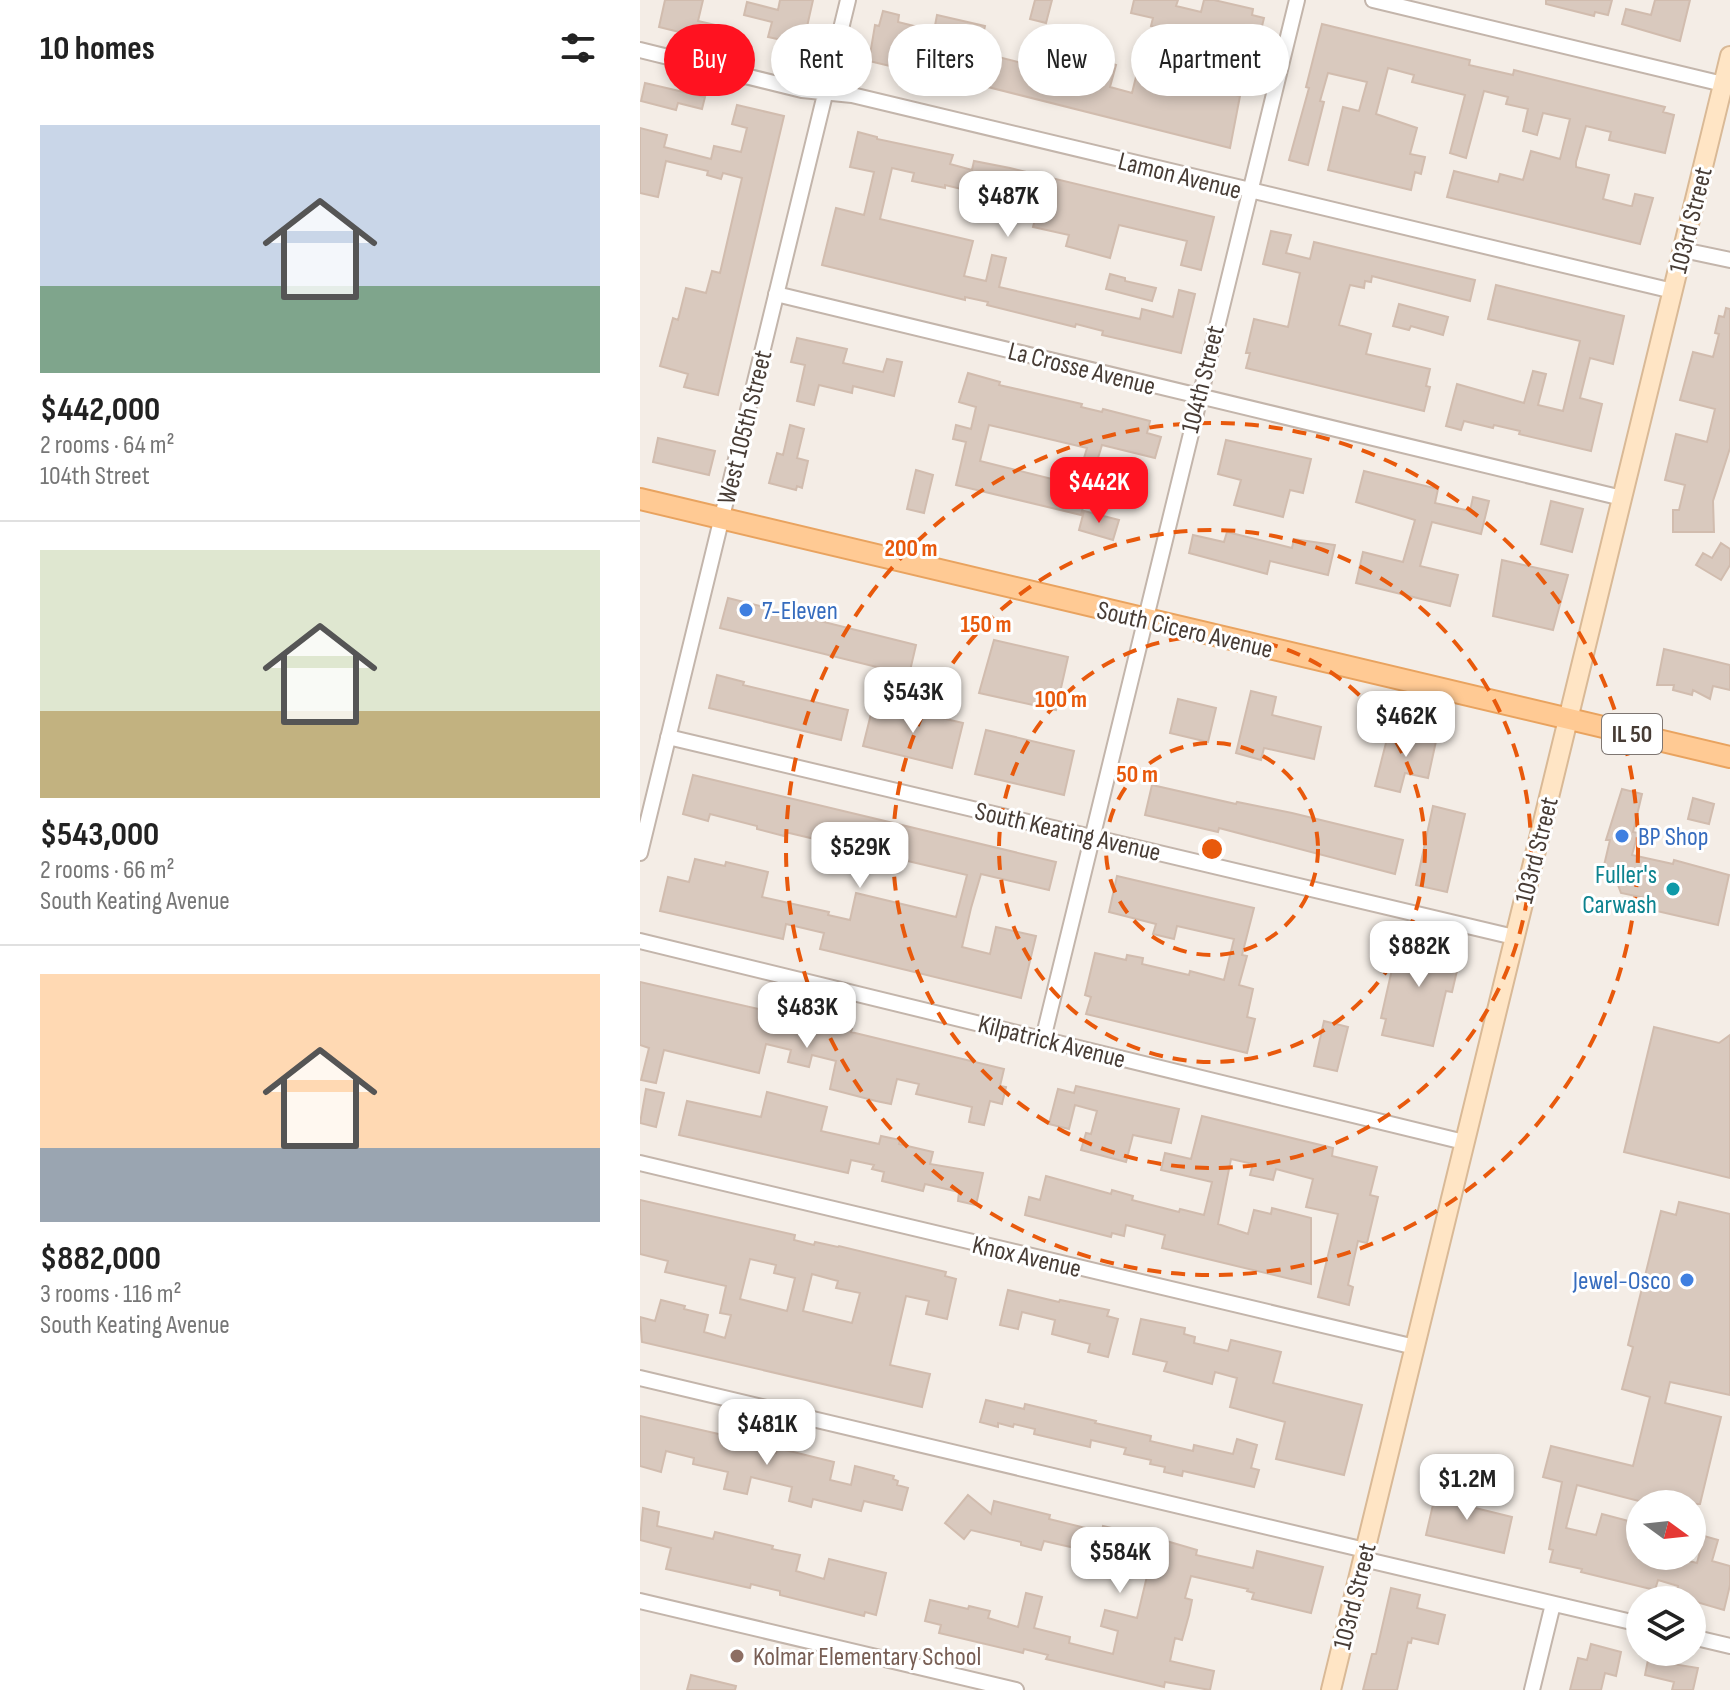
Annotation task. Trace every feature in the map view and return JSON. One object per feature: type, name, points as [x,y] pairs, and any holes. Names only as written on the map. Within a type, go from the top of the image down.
[{"type":"main road","name":"103rd Street","points":[[1331,1690],[1730,56]]},
{"type":"main road","name":"South Cicero Avenue","points":[[640,499],[1730,757]]},
{"type":"street","name":"West 105th Street","points":[[842,24],[848,0]]},
{"type":"street","name":"104th Street","points":[[1043,1039],[1297,0]]},
{"type":"street","points":[[1373,0],[1723,84]]},
{"type":"street","name":"Lamon Avenue","points":[[640,50],[771,82]]},
{"type":"street","name":"West 105th Street","points":[[640,853],[825,96]]},
{"type":"street","name":"Lamon Avenue","points":[[856,96],[1673,291]]},
{"type":"street","points":[[1683,250],[1730,260]]},
{"type":"street","name":"La Crosse Avenue","points":[[776,294],[1622,498]]},
{"type":"street","name":"South Keating Avenue","points":[[668,737],[1514,937]]},
{"type":"street","name":"Kilpatrick Avenue","points":[[640,941],[1464,1142]]},
{"type":"street","name":"Knox Avenue","points":[[640,1163],[1415,1347]]},
{"type":"street","points":[[640,1378],[1626,1621]]},
{"type":"street","points":[[640,1601],[1016,1690]]},
{"type":"street","points":[[1532,1690],[1553,1604]]},
{"type":"street","points":[[1706,1640],[1730,1646]]},
{"type":"building","points":[[665,0],[703,0],[698,21],[711,24],[664,24],[664,28],[659,27]]},
{"type":"building","points":[[780,0],[813,0],[808,24],[771,24],[744,15],[747,2],[778,10]]},
{"type":"building","points":[[1035,0],[1052,0],[1046,23],[1030,19]]},
{"type":"building","points":[[1134,0],[1178,0],[1176,6],[1201,12],[1204,0],[1214,0],[1253,9],[1252,15],[1264,18],[1263,24],[1152,24],[1153,18],[1131,13]]},
{"type":"building","points":[[1546,0],[1612,0],[1608,15],[1595,12],[1594,16],[1546,4]]},
{"type":"building","points":[[1655,0],[1690,0],[1680,41],[1622,24],[1626,9],[1651,15]]},
{"type":"building","points":[[883,11],[899,15],[898,22],[906,24],[888,24],[888,66],[872,62],[875,25],[879,26]]},
{"type":"building","points":[[937,15],[976,24],[935,24]]},
{"type":"building","points":[[1322,24],[1470,60],[1469,65],[1513,75],[1514,70],[1665,107],[1663,112],[1674,115],[1665,153],[1609,140],[1611,132],[1586,126],[1576,162],[1576,167],[1609,175],[1603,199],[1632,206],[1635,194],[1653,198],[1640,244],[1447,197],[1454,171],[1498,182],[1500,174],[1523,180],[1531,151],[1560,159],[1570,119],[1543,113],[1537,135],[1523,131],[1528,109],[1506,104],[1508,97],[1484,91],[1466,158],[1450,153],[1465,95],[1412,82],[1414,75],[1388,68],[1376,114],[1417,128],[1410,154],[1425,157],[1421,174],[1415,172],[1411,190],[1328,170],[1343,107],[1359,111],[1367,82],[1328,73],[1308,165],[1289,160],[1309,88],[1306,87]]},
{"type":"building","points":[[1002,58],[1018,62],[1018,95],[1002,91]]},
{"type":"building","points":[[645,83],[664,87],[664,96],[705,97],[702,109],[678,103],[676,110],[641,101]]},
{"type":"building","points":[[1115,88],[1131,93],[1131,96],[1240,96],[1230,148],[1023,96],[1115,96]]},
{"type":"building","points":[[737,105],[784,116],[718,395],[684,387],[688,374],[660,366],[673,318],[678,320],[686,288],[706,293],[712,271],[720,273],[742,178],[723,173],[721,179],[707,175],[708,171],[666,161],[658,197],[640,193],[640,128],[667,135],[664,147],[711,159],[714,146],[741,152],[747,128],[732,124]]},
{"type":"building","points":[[858,132],[953,155],[950,164],[972,170],[974,161],[1214,217],[1201,270],[1181,265],[1187,241],[1119,225],[1110,258],[1066,246],[1069,235],[1033,227],[1037,212],[1002,202],[1003,199],[945,185],[945,188],[912,181],[914,173],[892,168],[880,219],[973,241],[964,276],[986,281],[992,255],[1006,258],[999,287],[1140,319],[1142,309],[1173,317],[1179,290],[1195,294],[1181,353],[1102,335],[1103,331],[1076,324],[1075,327],[987,305],[988,302],[965,297],[965,300],[822,265],[836,208],[864,215],[874,172],[850,167]]},
{"type":"building","points":[[1271,231],[1291,235],[1286,253],[1310,259],[1314,242],[1475,280],[1470,301],[1372,276],[1371,282],[1365,281],[1364,288],[1350,285],[1339,325],[1371,334],[1366,354],[1430,369],[1426,386],[1430,387],[1424,411],[1246,368],[1250,353],[1246,353],[1254,319],[1288,327],[1300,273],[1263,264]]},
{"type":"building","points":[[1110,274],[1156,288],[1152,301],[1106,289]]},
{"type":"building","points":[[1496,285],[1624,316],[1613,364],[1590,358],[1580,398],[1602,404],[1591,451],[1494,425],[1493,428],[1464,421],[1461,430],[1446,426],[1457,384],[1524,403],[1533,371],[1546,374],[1538,405],[1563,411],[1580,341],[1488,319]]},
{"type":"building","points":[[1399,304],[1448,317],[1443,335],[1411,326],[1409,330],[1393,326]]},
{"type":"building","points":[[1726,308],[1730,309],[1730,448],[1713,501],[1714,532],[1673,532],[1673,510],[1679,510],[1685,485],[1665,480],[1676,434],[1707,442],[1715,409],[1680,400],[1693,352],[1713,357],[1719,334],[1715,333],[1719,316],[1724,317]]},
{"type":"building","points":[[797,338],[847,349],[843,363],[883,372],[887,359],[902,362],[894,396],[853,386],[852,393],[819,385],[814,405],[797,401],[805,365],[791,362]]},
{"type":"building","points":[[968,373],[1000,382],[999,385],[1082,404],[1081,407],[1102,412],[1103,409],[1150,421],[1147,433],[1161,437],[1155,458],[1102,445],[1081,515],[956,485],[966,442],[953,439],[956,425],[971,429],[976,407],[959,402]],"holes":[[[989,425],[1087,448],[1076,485],[980,461]]]},
{"type":"building","points":[[790,425],[804,429],[797,458],[808,461],[802,488],[797,486],[796,490],[769,483],[777,453],[783,455]]},
{"type":"building","points":[[658,438],[715,451],[709,475],[653,462]]},
{"type":"building","points":[[1226,440],[1311,459],[1303,493],[1290,490],[1283,517],[1234,505],[1241,480],[1218,474]]},
{"type":"building","points":[[916,470],[933,475],[924,513],[907,509]]},
{"type":"building","points":[[1364,471],[1438,489],[1435,503],[1470,511],[1473,497],[1489,501],[1481,534],[1432,522],[1420,566],[1458,575],[1450,606],[1356,583],[1363,552],[1403,562],[1415,520],[1356,502]]},
{"type":"building","points":[[1551,501],[1583,509],[1572,552],[1541,544]]},
{"type":"building","points":[[1084,511],[1119,520],[1113,540],[1079,530]]},
{"type":"building","points":[[1227,532],[1292,548],[1294,539],[1335,545],[1328,575],[1270,561],[1267,574],[1189,553],[1193,535],[1224,542]]},
{"type":"building","points":[[1721,543],[1730,549],[1730,565],[1721,580],[1696,565],[1703,553],[1712,558]]},
{"type":"building","points":[[1502,560],[1568,575],[1553,630],[1493,616]]},
{"type":"building","points":[[728,598],[916,645],[909,675],[720,628]]},
{"type":"building","points":[[994,640],[1068,657],[1056,710],[979,693]]},
{"type":"building","points":[[1664,649],[1730,665],[1730,690],[1713,686],[1710,699],[1693,690],[1692,695],[1673,690],[1674,685],[1657,685]]},
{"type":"building","points":[[717,675],[744,682],[743,685],[848,710],[841,740],[709,708]]},
{"type":"building","points":[[1251,691],[1276,697],[1272,715],[1321,727],[1314,759],[1264,748],[1261,760],[1236,753]]},
{"type":"building","points":[[1178,699],[1216,708],[1208,742],[1170,733]]},
{"type":"building","points":[[874,702],[963,723],[952,768],[863,746]]},
{"type":"building","points":[[1417,727],[1438,732],[1428,778],[1405,773],[1400,792],[1375,786],[1388,735],[1414,742]]},
{"type":"building","points":[[986,730],[1074,751],[1064,795],[975,774]]},
{"type":"building","points":[[693,775],[1056,862],[1049,890],[981,874],[971,908],[962,947],[990,954],[996,927],[1036,936],[1021,998],[820,949],[824,933],[786,924],[783,939],[660,911],[668,877],[689,882],[695,859],[725,866],[726,862],[768,872],[762,897],[829,912],[828,915],[850,920],[856,893],[956,917],[967,875],[785,832],[784,836],[710,814],[708,821],[683,814]]},
{"type":"building","points":[[1152,785],[1292,813],[1403,840],[1395,874],[1219,828],[1218,832],[1145,815]]},
{"type":"building","name":"Fuller's Carwash","points":[[1622,789],[1642,794],[1633,832],[1638,833],[1632,855],[1673,864],[1674,860],[1729,875],[1718,925],[1648,909],[1650,899],[1621,893],[1618,885],[1620,878],[1602,874],[1610,840],[1606,840]]},
{"type":"building","points":[[1693,798],[1714,804],[1709,824],[1688,819]]},
{"type":"building","points":[[1433,806],[1465,814],[1447,892],[1416,885]]},
{"type":"building","points":[[1117,876],[1254,908],[1242,955],[1247,956],[1239,985],[1253,989],[1247,1017],[1255,1019],[1247,1053],[1086,1014],[1091,997],[1085,995],[1095,953],[1126,960],[1127,955],[1143,958],[1142,964],[1224,980],[1234,939],[1177,926],[1174,939],[1153,934],[1156,924],[1109,912]]},
{"type":"building","points":[[1400,934],[1462,949],[1452,992],[1446,991],[1433,1046],[1382,1035],[1386,1019],[1381,1018]]},
{"type":"building","points":[[640,982],[807,1020],[806,1026],[832,1032],[834,1025],[852,1029],[851,1032],[1004,1069],[1000,1086],[1006,1087],[1002,1104],[990,1101],[984,1125],[969,1122],[972,1107],[916,1094],[919,1084],[897,1079],[891,1104],[876,1101],[830,1089],[836,1061],[812,1055],[809,1067],[788,1062],[791,1050],[766,1044],[759,1073],[664,1050],[656,1083],[641,1080],[649,1048],[640,1045]]},
{"type":"building","points":[[1324,1021],[1348,1027],[1337,1071],[1314,1066]]},
{"type":"building","points":[[1654,1027],[1719,1043],[1730,1035],[1730,1178],[1624,1152]]},
{"type":"building","points":[[1076,1086],[1179,1109],[1171,1143],[1133,1135],[1126,1162],[1081,1150],[1086,1133],[1091,1134],[1097,1111],[1075,1105],[1069,1129],[1049,1124],[1058,1089],[1074,1093]]},
{"type":"building","points":[[646,1089],[664,1093],[656,1127],[640,1123]]},
{"type":"building","points":[[767,1092],[827,1107],[821,1131],[879,1144],[881,1136],[900,1140],[899,1144],[933,1152],[930,1164],[983,1173],[976,1205],[958,1201],[959,1192],[925,1184],[923,1191],[882,1181],[884,1172],[872,1169],[874,1165],[851,1160],[848,1173],[679,1135],[687,1101],[761,1117]]},
{"type":"building","points":[[1202,1116],[1333,1148],[1332,1156],[1377,1167],[1370,1195],[1378,1197],[1367,1243],[1358,1241],[1348,1285],[1353,1287],[1349,1305],[1318,1297],[1338,1214],[1306,1207],[1313,1179],[1276,1169],[1273,1180],[1250,1175],[1253,1164],[1231,1159],[1218,1224],[1248,1234],[1254,1210],[1271,1214],[1272,1208],[1311,1218],[1311,1284],[1162,1248],[1165,1235],[1126,1225],[1124,1236],[1112,1233],[1111,1237],[1025,1215],[1029,1197],[1040,1200],[1046,1176],[1111,1194],[1112,1190],[1133,1196],[1132,1200],[1179,1212],[1180,1209],[1204,1215],[1212,1182],[1161,1170],[1165,1153],[1191,1159]]},
{"type":"building","points":[[640,1200],[795,1235],[794,1240],[814,1245],[815,1242],[839,1246],[946,1272],[945,1276],[956,1279],[947,1319],[926,1314],[929,1301],[906,1296],[890,1365],[930,1374],[922,1407],[642,1342],[640,1317],[655,1321],[661,1300],[708,1315],[704,1332],[725,1338],[731,1315],[720,1313],[726,1286],[665,1272],[668,1261],[640,1254]],"holes":[[[750,1259],[776,1265],[774,1273],[795,1278],[787,1311],[740,1299]],[[812,1274],[838,1281],[836,1288],[860,1293],[852,1323],[803,1311]]]},
{"type":"building","points":[[1679,1202],[1730,1214],[1730,1395],[1670,1382],[1665,1403],[1721,1417],[1703,1490],[1626,1490],[1626,1498],[1577,1485],[1566,1528],[1596,1535],[1602,1514],[1626,1520],[1626,1570],[1706,1570],[1706,1537],[1718,1540],[1712,1561],[1730,1566],[1730,1585],[1724,1610],[1706,1605],[1706,1586],[1678,1586],[1658,1580],[1656,1586],[1639,1586],[1550,1562],[1553,1550],[1549,1549],[1562,1482],[1543,1477],[1551,1446],[1633,1466],[1650,1397],[1622,1389],[1633,1347],[1628,1345],[1661,1211],[1676,1215]]},
{"type":"building","points":[[1008,1290],[1109,1310],[1107,1316],[1118,1319],[1108,1357],[1088,1352],[1090,1344],[1052,1334],[1055,1320],[1022,1312],[1018,1329],[1000,1325]]},
{"type":"building","points":[[1141,1319],[1185,1328],[1184,1334],[1195,1337],[1194,1343],[1228,1351],[1231,1340],[1281,1352],[1273,1383],[1362,1405],[1344,1475],[1276,1459],[1285,1422],[1230,1407],[1237,1378],[1215,1372],[1212,1384],[1164,1371],[1167,1362],[1133,1354]]},
{"type":"building","points":[[986,1400],[1024,1409],[1025,1404],[1096,1421],[1151,1436],[1150,1441],[1193,1451],[1194,1445],[1233,1454],[1237,1439],[1257,1445],[1251,1468],[1259,1470],[1254,1487],[1183,1471],[1182,1476],[1164,1472],[1165,1467],[1150,1464],[1151,1460],[1124,1454],[1126,1448],[1091,1440],[1090,1447],[1034,1434],[1035,1429],[1014,1424],[1013,1427],[998,1423],[998,1427],[980,1422]]},
{"type":"building","points":[[640,1416],[745,1440],[744,1445],[776,1453],[777,1448],[834,1462],[830,1480],[851,1485],[855,1466],[894,1476],[897,1485],[908,1488],[902,1510],[864,1501],[861,1511],[813,1499],[811,1507],[789,1501],[792,1487],[751,1477],[747,1494],[724,1489],[728,1472],[693,1464],[694,1458],[666,1451],[661,1472],[640,1466]]},
{"type":"building","points":[[1438,1483],[1463,1489],[1459,1504],[1512,1517],[1504,1553],[1426,1535]]},
{"type":"building","points":[[968,1495],[991,1514],[994,1501],[1102,1532],[1103,1526],[1163,1540],[1197,1550],[1196,1555],[1253,1568],[1257,1551],[1323,1567],[1311,1613],[1252,1599],[1254,1593],[1248,1589],[1191,1576],[1185,1598],[1192,1600],[1189,1615],[1182,1640],[1175,1638],[1170,1661],[1214,1671],[1210,1690],[1165,1682],[1164,1687],[1046,1659],[1048,1655],[1024,1649],[1023,1653],[939,1633],[941,1625],[925,1621],[930,1600],[990,1611],[988,1618],[1018,1627],[1026,1593],[1042,1597],[1034,1628],[1070,1637],[1069,1643],[1113,1654],[1118,1631],[1101,1626],[1105,1610],[1137,1618],[1148,1572],[1095,1560],[1073,1553],[1075,1548],[1044,1541],[1041,1550],[971,1530],[964,1539],[945,1523]]},
{"type":"building","points":[[643,1508],[659,1512],[657,1526],[713,1539],[715,1532],[800,1555],[796,1571],[824,1579],[829,1559],[886,1573],[876,1615],[865,1612],[864,1616],[780,1595],[780,1591],[751,1584],[750,1588],[666,1569],[671,1548],[640,1540]]},
{"type":"building","points":[[1391,1588],[1420,1595],[1417,1608],[1445,1615],[1438,1644],[1412,1638],[1411,1643],[1408,1642],[1397,1690],[1363,1690],[1372,1654],[1376,1654]]},
{"type":"building","points":[[1591,1644],[1621,1652],[1616,1676],[1605,1673],[1601,1690],[1570,1690],[1578,1658],[1587,1660]]},
{"type":"building","points":[[1647,1666],[1698,1668],[1693,1690],[1672,1690],[1674,1682],[1645,1675]]},
{"type":"building","points":[[691,1675],[736,1686],[735,1690],[687,1690]]},
{"type":"place","name":"7-Eleven","points":[[746,610]]},
{"type":"place","name":"BP Shop","points":[[1622,836]]},
{"type":"place","name":"Fuller's Carwash","points":[[1673,889]]},
{"type":"place","name":"Jewel-Osco","points":[[1687,1280]]},
{"type":"place","name":"Kolmar Elementary School","points":[[737,1656]]}]
